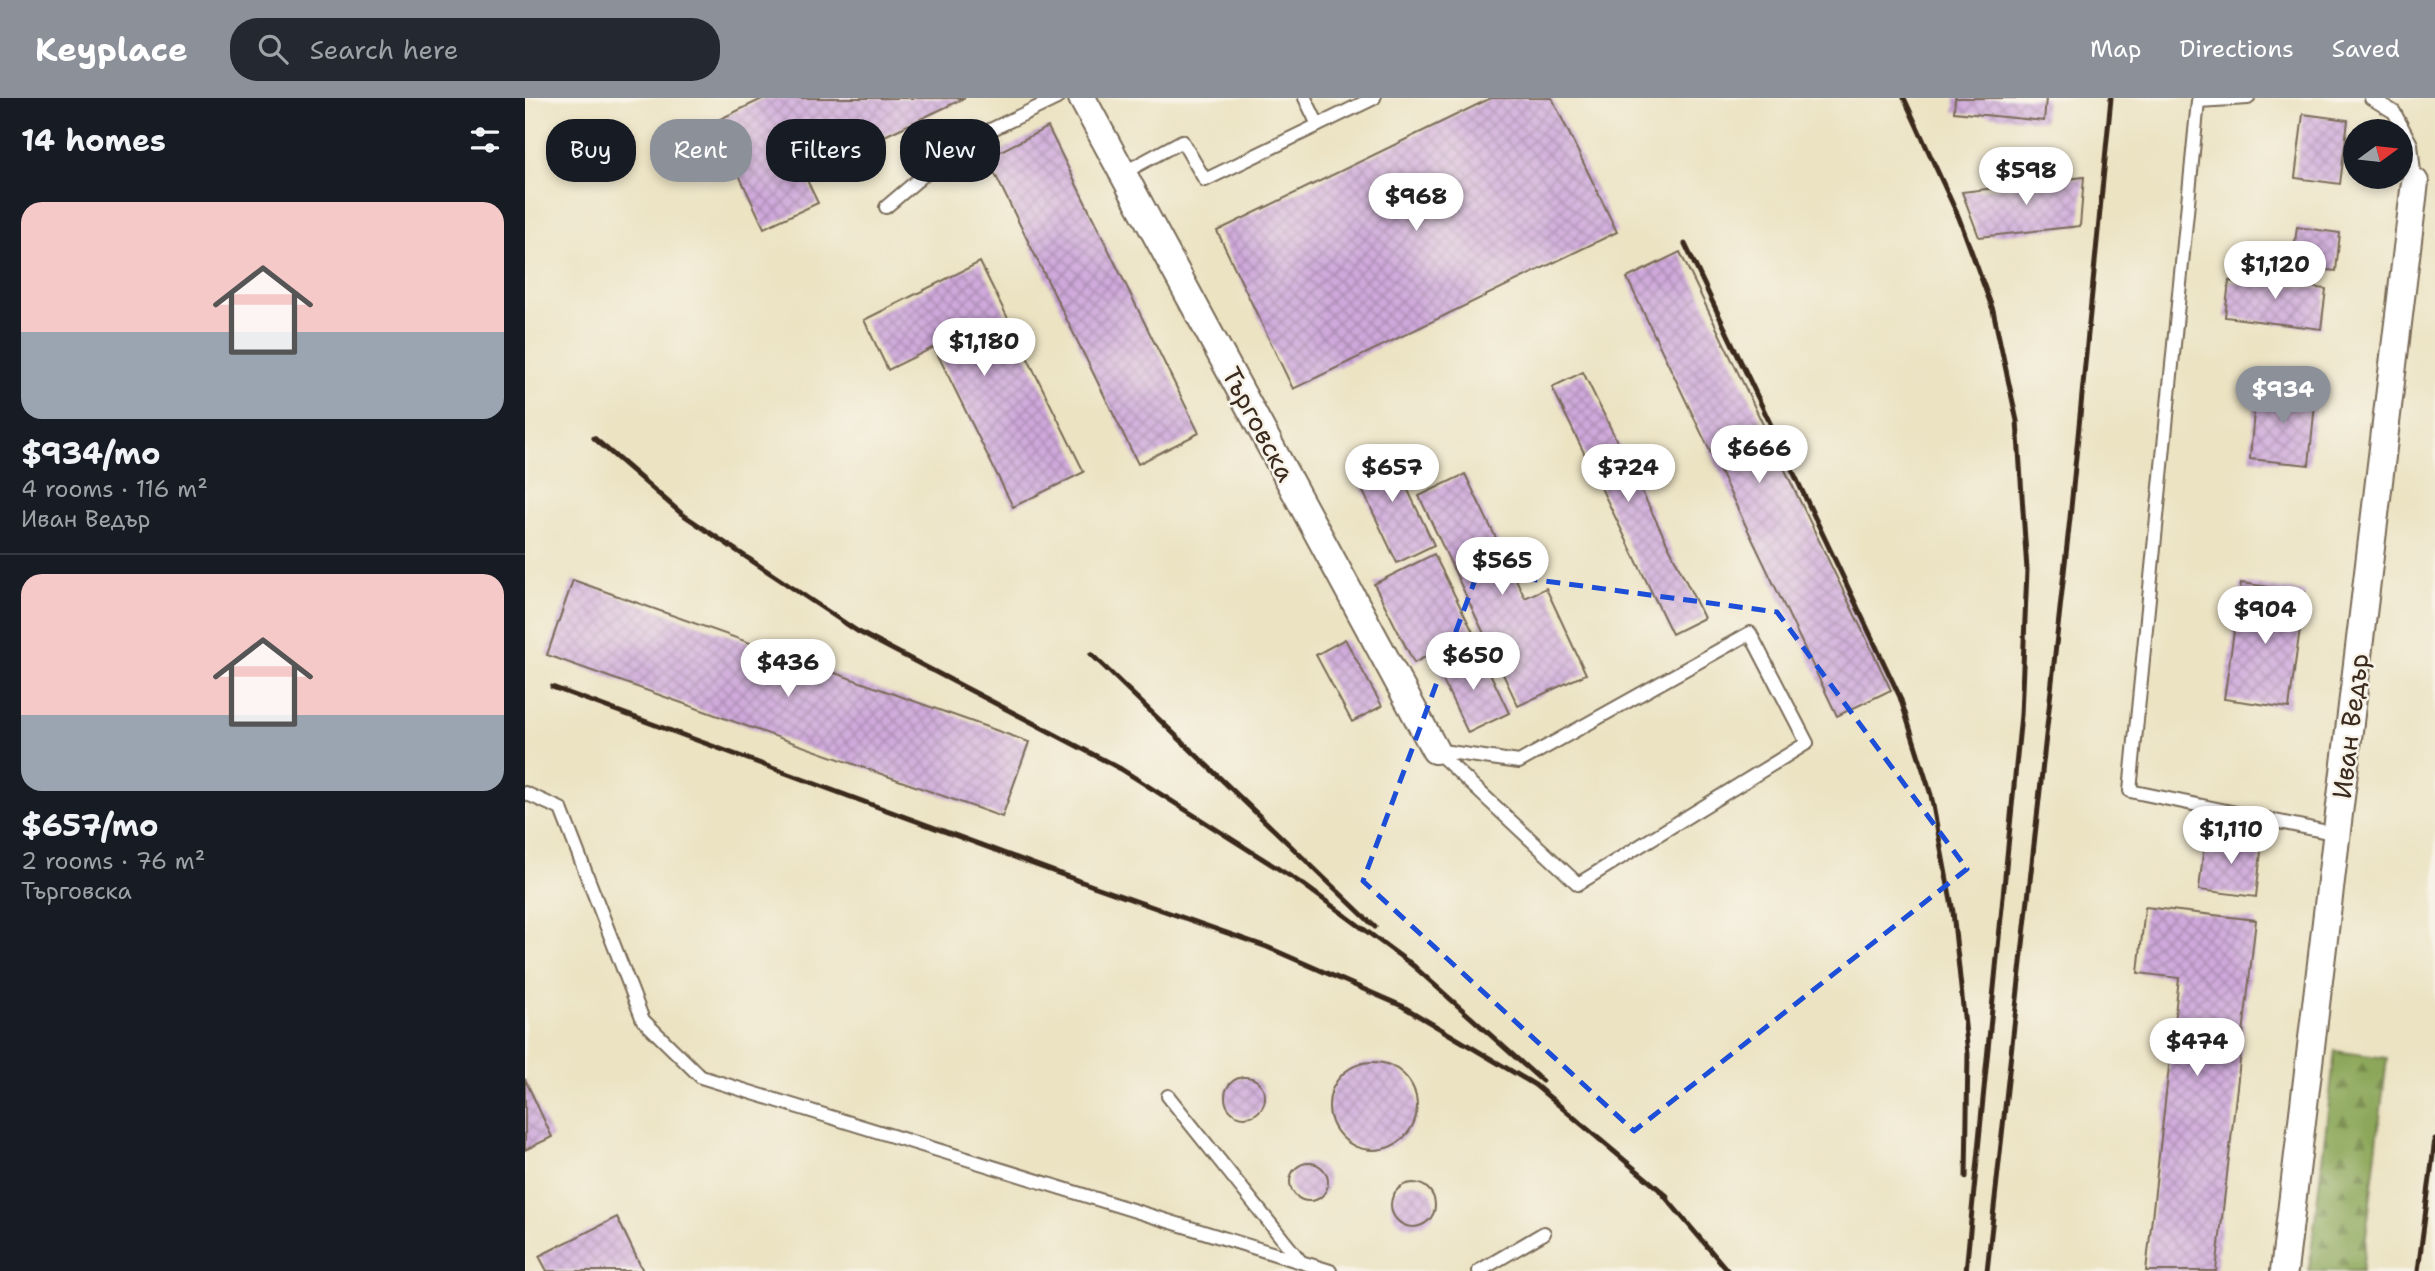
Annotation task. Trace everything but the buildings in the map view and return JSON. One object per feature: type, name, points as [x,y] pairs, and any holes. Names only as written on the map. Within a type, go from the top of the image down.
[{"type":"street","name":"Търговска","points":[[1082,98],[1434,750]]},
{"type":"street","name":"Иван Ведър","points":[[2284,1271],[2415,181]]},
{"type":"lane","points":[[886,207],[959,145],[1057,98]]},
{"type":"lane","points":[[1305,98],[1318,125]]},
{"type":"lane","points":[[1123,173],[1182,141],[1205,180],[1374,98]]},
{"type":"lane","points":[[2248,98],[2198,101],[2130,791],[2337,834]]},
{"type":"lane","points":[[2371,98],[2394,112],[2411,144],[2415,181]]},
{"type":"lane","points":[[1750,633],[1807,743],[1578,884],[1434,750],[1518,762],[1750,633]]},
{"type":"lane","points":[[525,793],[561,809],[643,1020],[701,1077],[1330,1271]]},
{"type":"lane","points":[[1168,1096],[1301,1262]]},
{"type":"lane","points":[[1479,1271],[1543,1233]]},
{"type":"highlighted area","points":[[1478,572],[1777,612],[1967,869],[1634,1131],[1363,881]]},
{"type":"green space","points":[[2335,1051],[2387,1058],[2362,1271],[2309,1271]]},
{"type":"railway","points":[[1904,98],[1959,218],[1993,310],[2017,421],[2027,570],[2021,715],[1966,1271]]},
{"type":"railway","points":[[1987,1271],[2070,518],[2111,98]]},
{"type":"railway","points":[[1685,244],[1900,697],[1931,795],[1953,912],[1968,1054],[1966,1177]]},
{"type":"railway","points":[[594,438],[682,514],[857,631],[1121,769],[1304,885],[1415,967]]},
{"type":"railway","points":[[1091,654],[1375,927]]},
{"type":"railway","points":[[552,687],[1093,886],[1267,947],[1402,1006],[1535,1085],[1667,1196]]},
{"type":"railway","points":[[1409,962],[1542,1081]]},
{"type":"railway","points":[[2418,1271],[2435,1139]]},
{"type":"railway","points":[[1660,1191],[1728,1271]]}]
